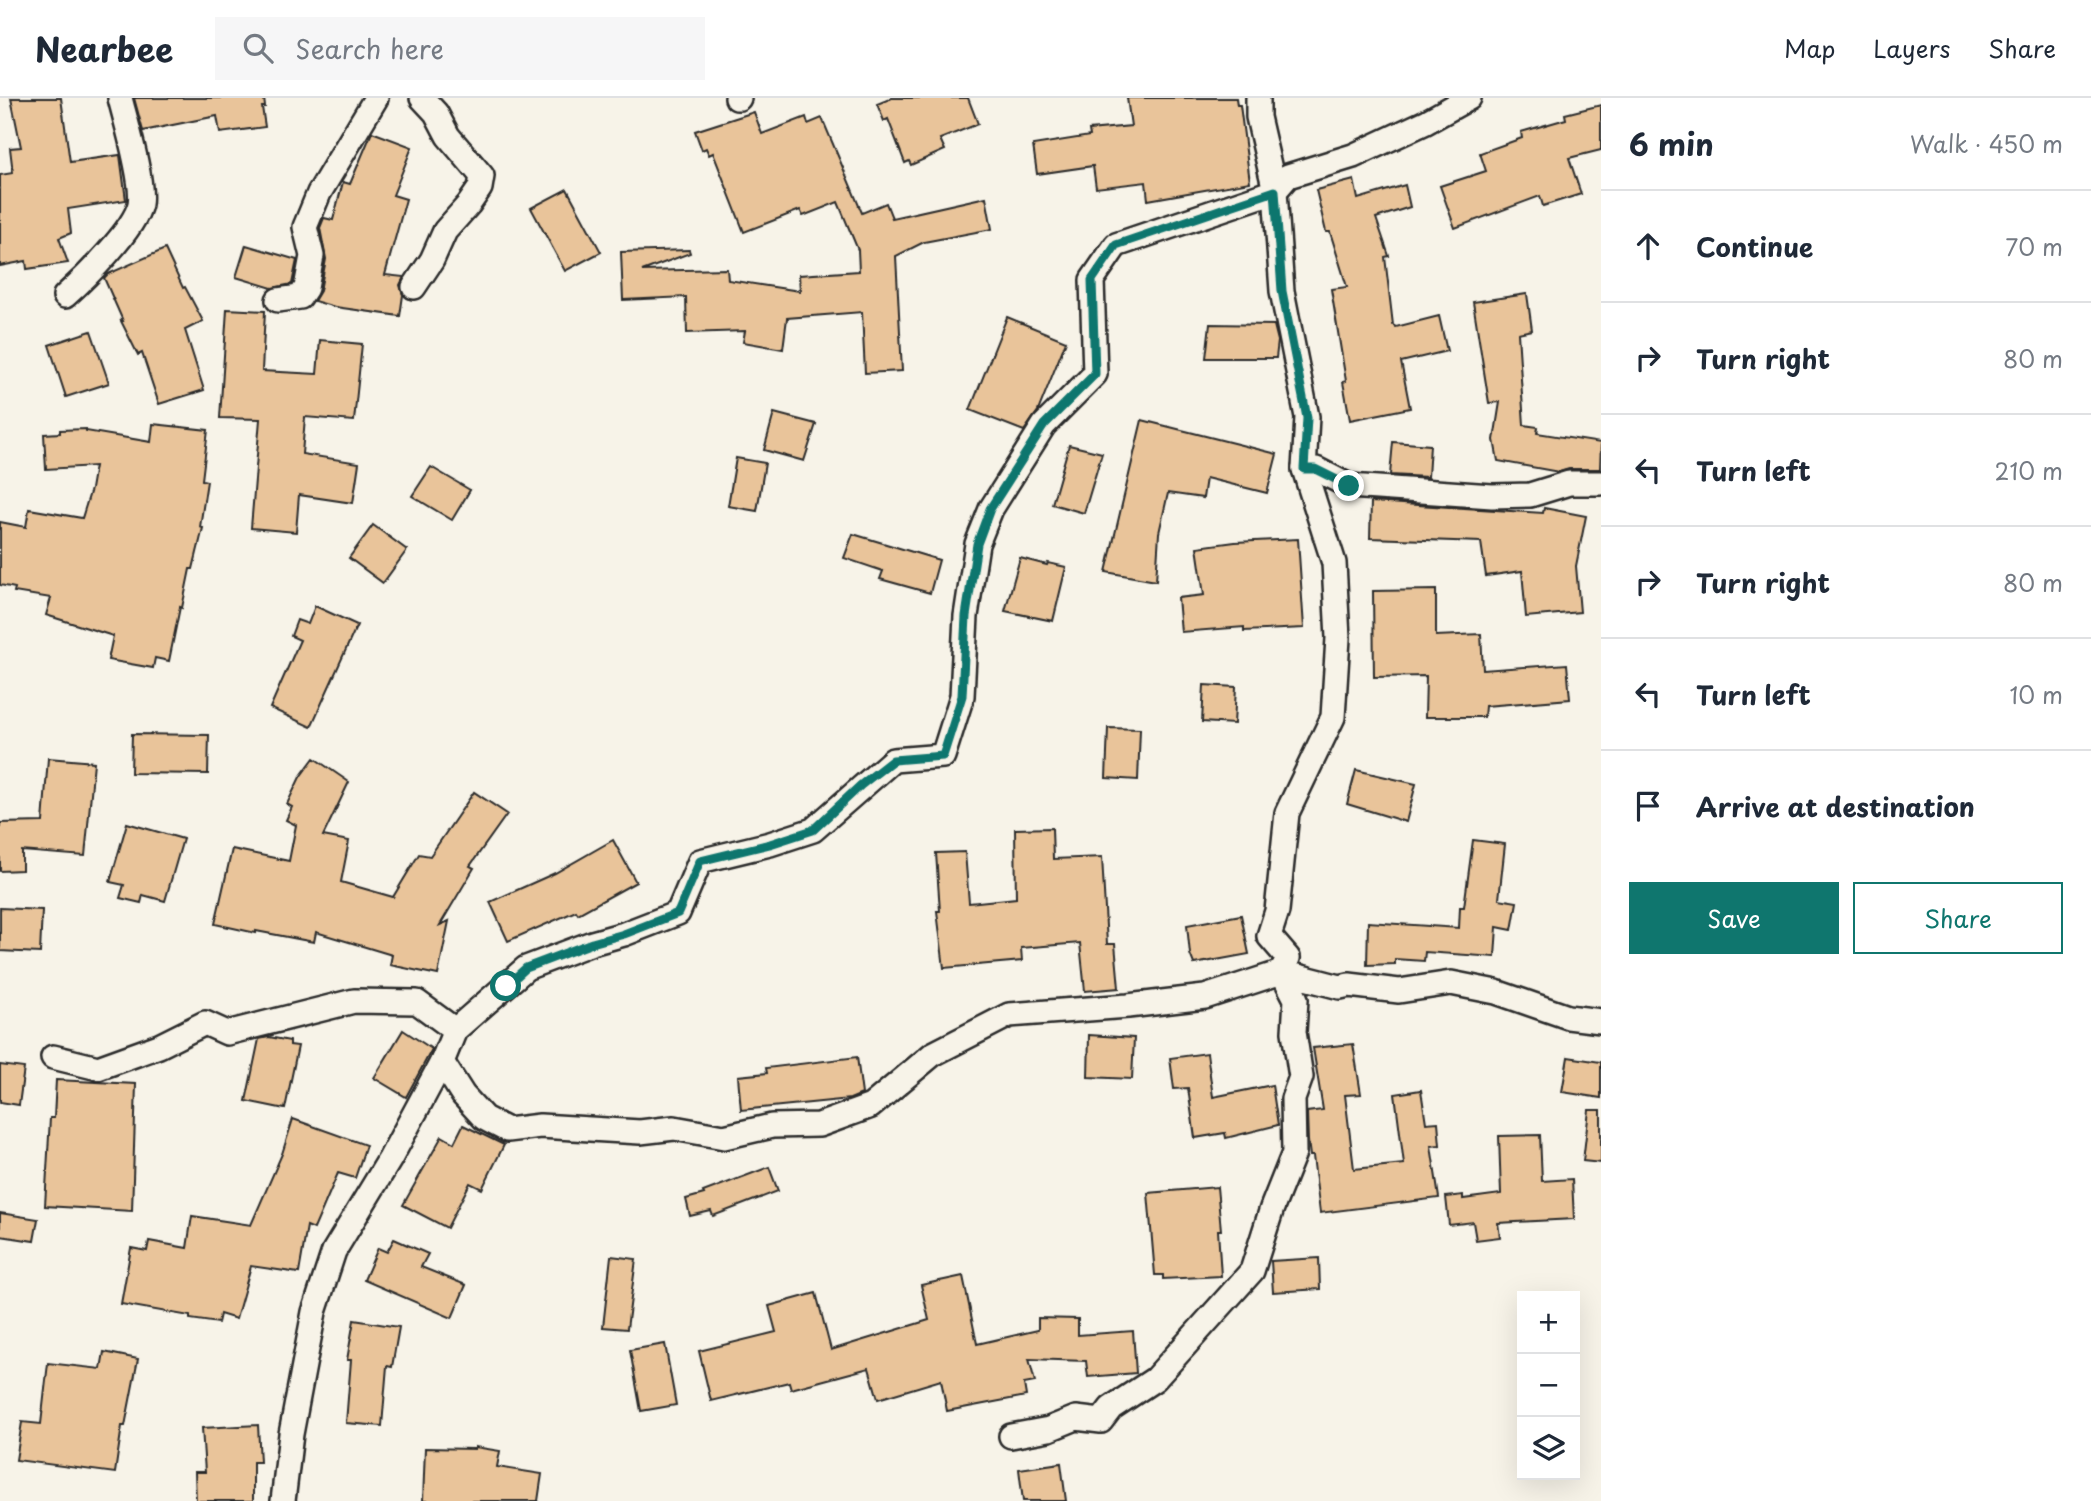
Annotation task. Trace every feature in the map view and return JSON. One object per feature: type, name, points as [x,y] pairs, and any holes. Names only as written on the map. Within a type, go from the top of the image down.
[{"type":"street","points":[[65,296],[88,275],[132,222],[140,204],[136,168],[120,98]]},
{"type":"street","points":[[278,300],[300,297],[306,288],[312,256],[305,227],[319,192],[376,98]]},
{"type":"street","points":[[414,288],[432,260],[445,231],[480,188],[482,176],[448,136],[436,113],[422,98]]},
{"type":"street","points":[[1258,98],[1258,117],[1275,191],[1282,291],[1307,418],[1304,469],[1334,563],[1338,664],[1333,718],[1287,813],[1277,911],[1269,936],[1288,958],[1282,972]]},
{"type":"street","points":[[283,1501],[291,1434],[314,1312],[334,1251],[390,1159],[442,1062],[455,1030],[526,968],[678,913],[700,861],[770,844],[813,830],[861,785],[893,760],[943,756],[962,696],[966,616],[977,544],[990,509],[1044,425],[1095,374],[1092,280],[1116,245],[1275,191],[1288,176],[1353,156],[1426,122],[1469,98]]},
{"type":"street","points":[[1304,469],[1315,469],[1349,486],[1492,496],[1530,495],[1569,483],[1601,483]]},
{"type":"street","points":[[1010,1436],[1049,1429],[1076,1418],[1101,1421],[1111,1408],[1155,1379],[1252,1270],[1272,1208],[1294,1153],[1293,1099],[1301,1077],[1294,1032],[1296,999],[1282,972]]},
{"type":"street","points":[[442,1062],[463,1095],[484,1118],[506,1130],[540,1126],[640,1132],[674,1128],[723,1137],[772,1126],[820,1125],[871,1106],[933,1054],[1009,1015],[1205,997],[1282,972],[1340,987],[1349,985],[1399,991],[1451,983],[1496,992],[1568,1017],[1601,1021]]},
{"type":"street","points":[[52,1057],[99,1068],[159,1046],[205,1023],[227,1033],[354,1001],[417,1002],[455,1030]]},
{"type":"building","points":[[11,98],[61,98],[70,162],[120,155],[126,200],[68,209],[71,233],[59,238],[68,263],[27,269],[26,261],[0,266],[0,175],[13,173],[10,148],[21,147]]},
{"type":"building","points":[[134,98],[264,98],[265,107],[262,107],[265,127],[220,133],[217,116],[143,131]]},
{"type":"building","points":[[892,98],[968,98],[978,124],[940,139],[945,150],[911,165],[909,161],[905,163],[888,119],[884,121],[877,104]]},
{"type":"building","points":[[1127,98],[1236,98],[1237,105],[1240,105],[1250,182],[1148,200],[1146,182],[1096,188],[1093,166],[1037,174],[1033,145],[1090,136],[1089,130],[1131,126]]},
{"type":"building","points":[[1601,105],[1601,150],[1569,158],[1581,194],[1543,206],[1540,196],[1455,228],[1440,186],[1486,171],[1480,153],[1522,138],[1521,132],[1566,119],[1565,114]]},
{"type":"building","points":[[754,112],[762,134],[806,117],[808,124],[822,118],[862,213],[886,203],[892,218],[986,197],[992,229],[924,242],[896,256],[902,371],[865,373],[862,312],[787,318],[783,349],[743,342],[745,331],[687,333],[686,297],[623,300],[621,252],[689,250],[690,253],[642,271],[727,269],[728,280],[800,291],[799,275],[859,271],[858,250],[838,202],[803,216],[800,210],[744,232],[713,153],[709,155],[706,148],[702,150],[695,131]]},
{"type":"building","points":[[372,132],[412,147],[393,195],[406,199],[385,275],[404,277],[400,285],[403,295],[400,316],[335,307],[314,301],[320,291],[326,259],[320,228],[324,218],[333,220],[343,182],[350,184]]},
{"type":"building","points":[[1354,180],[1358,199],[1405,185],[1410,207],[1376,218],[1389,256],[1385,257],[1393,325],[1396,327],[1439,316],[1447,351],[1401,362],[1410,408],[1350,420],[1331,289],[1347,287],[1330,232],[1326,232],[1316,190]]},
{"type":"building","points":[[567,189],[601,252],[565,271],[531,208]]},
{"type":"building","points":[[246,245],[297,260],[292,284],[272,288],[236,277]]},
{"type":"building","points":[[165,249],[183,288],[185,287],[203,321],[185,330],[204,390],[159,404],[142,353],[138,355],[104,278]]},
{"type":"building","points":[[1527,294],[1532,330],[1518,333],[1524,425],[1538,427],[1537,433],[1601,443],[1600,469],[1569,469],[1559,472],[1498,461],[1494,440],[1500,402],[1489,403],[1473,302]]},
{"type":"building","points":[[227,309],[265,311],[262,371],[317,374],[320,340],[362,344],[354,421],[305,417],[302,454],[359,463],[353,503],[299,495],[296,532],[251,528],[260,419],[220,418]]},
{"type":"building","points":[[1007,317],[1066,341],[1038,411],[1024,431],[970,410]]},
{"type":"building","points":[[1210,324],[1274,325],[1278,341],[1276,358],[1206,358]]},
{"type":"building","points":[[91,331],[109,383],[66,397],[49,345]]},
{"type":"building","points":[[774,413],[816,424],[804,461],[764,450]]},
{"type":"building","points":[[1142,420],[1277,454],[1267,493],[1206,478],[1203,498],[1168,493],[1159,533],[1156,581],[1106,572]]},
{"type":"building","points":[[153,424],[208,430],[202,480],[207,481],[200,527],[203,528],[193,569],[190,569],[182,608],[180,607],[169,661],[155,658],[153,668],[108,660],[113,636],[46,615],[51,598],[14,592],[15,588],[0,585],[0,522],[26,527],[29,509],[82,518],[95,466],[46,469],[44,434],[86,429],[151,442]]},
{"type":"building","points":[[1393,442],[1430,445],[1428,477],[1390,475]]},
{"type":"building","points":[[1069,445],[1102,453],[1084,513],[1052,504]]},
{"type":"building","points":[[736,458],[765,463],[757,511],[728,506]]},
{"type":"building","points":[[431,467],[470,490],[452,520],[412,496]]},
{"type":"building","points":[[1371,502],[1543,513],[1544,508],[1586,516],[1576,566],[1580,612],[1526,617],[1522,571],[1486,576],[1481,542],[1370,538]]},
{"type":"building","points":[[373,525],[407,550],[383,583],[349,558]]},
{"type":"building","points":[[853,534],[939,560],[930,593],[880,579],[883,571],[844,558]]},
{"type":"building","points":[[1298,539],[1304,628],[1244,631],[1244,627],[1181,632],[1178,598],[1204,595],[1197,547]]},
{"type":"building","points":[[1020,558],[1066,567],[1053,621],[1005,611]]},
{"type":"building","points":[[1436,590],[1436,636],[1481,634],[1483,670],[1567,664],[1570,699],[1485,706],[1484,717],[1425,717],[1426,676],[1374,677],[1373,591]]},
{"type":"building","points":[[315,606],[357,625],[311,727],[270,708],[300,640],[291,636],[297,620],[308,624]]},
{"type":"building","points":[[1204,685],[1236,687],[1234,724],[1202,722]]},
{"type":"building","points":[[1108,728],[1140,729],[1138,780],[1106,778]]},
{"type":"building","points":[[132,734],[209,735],[208,774],[131,773]]},
{"type":"building","points":[[48,758],[94,762],[85,856],[22,851],[22,870],[0,871],[0,823],[43,822]]},
{"type":"building","points":[[314,758],[349,782],[323,836],[349,841],[341,882],[393,897],[419,854],[430,856],[474,792],[507,814],[470,866],[474,868],[440,925],[449,921],[438,975],[390,965],[392,955],[316,932],[314,942],[215,924],[232,849],[289,861],[296,825],[286,820],[292,807],[287,804],[300,777]]},
{"type":"building","points":[[1356,770],[1416,784],[1406,822],[1347,804]]},
{"type":"building","points":[[127,823],[183,839],[165,901],[143,895],[141,903],[120,898],[124,885],[110,882]]},
{"type":"building","points":[[1052,828],[1053,859],[1102,857],[1107,944],[1115,944],[1119,988],[1085,991],[1080,943],[1021,948],[1022,961],[944,968],[937,911],[940,911],[936,853],[965,852],[969,903],[1016,898],[1015,829]]},
{"type":"building","points":[[613,840],[636,882],[578,914],[576,911],[508,941],[490,902],[555,873]]},
{"type":"building","points":[[1473,840],[1505,844],[1499,899],[1517,902],[1512,930],[1497,927],[1495,957],[1425,952],[1424,961],[1395,959],[1395,964],[1367,965],[1368,922],[1459,928],[1460,907],[1464,907]]},
{"type":"building","points":[[0,908],[42,910],[40,953],[0,951]]},
{"type":"building","points":[[1241,915],[1249,954],[1194,964],[1190,954],[1187,925]]},
{"type":"building","points":[[403,1030],[432,1049],[406,1097],[374,1078]]},
{"type":"building","points":[[1089,1035],[1134,1038],[1132,1079],[1088,1077]]},
{"type":"building","points":[[269,1037],[290,1041],[290,1045],[298,1046],[285,1109],[246,1101],[259,1039]]},
{"type":"building","points":[[1353,1044],[1361,1094],[1345,1095],[1354,1169],[1404,1164],[1395,1094],[1421,1090],[1426,1123],[1438,1122],[1440,1145],[1431,1146],[1439,1198],[1320,1213],[1313,1156],[1310,1156],[1308,1141],[1307,1112],[1323,1110],[1313,1048]]},
{"type":"building","points":[[1207,1053],[1213,1097],[1272,1085],[1278,1125],[1226,1138],[1225,1133],[1195,1138],[1188,1088],[1174,1089],[1170,1058]]},
{"type":"building","points":[[857,1057],[862,1094],[850,1099],[741,1110],[738,1076],[767,1073],[766,1068]]},
{"type":"building","points":[[1568,1057],[1601,1062],[1601,1098],[1562,1092]]},
{"type":"building","points":[[0,1065],[24,1068],[19,1105],[0,1102]]},
{"type":"building","points":[[56,1080],[136,1084],[132,1211],[45,1206],[50,1118],[54,1118]]},
{"type":"building","points":[[1589,1110],[1601,1110],[1601,1163],[1583,1161]]},
{"type":"building","points":[[293,1119],[366,1145],[355,1178],[338,1173],[314,1229],[307,1226],[299,1273],[251,1266],[236,1319],[220,1314],[218,1323],[121,1304],[131,1248],[147,1251],[149,1241],[187,1248],[192,1216],[251,1225],[282,1154]]},
{"type":"building","points":[[463,1125],[504,1145],[482,1189],[470,1183],[447,1228],[403,1205],[442,1136],[454,1143]]},
{"type":"building","points":[[1540,1135],[1542,1181],[1572,1179],[1574,1219],[1498,1223],[1500,1237],[1476,1240],[1473,1222],[1449,1225],[1446,1197],[1463,1195],[1463,1199],[1501,1194],[1499,1136]]},
{"type":"building","points":[[769,1167],[778,1191],[713,1216],[711,1211],[690,1216],[686,1199]]},
{"type":"building","points":[[1217,1187],[1221,1276],[1163,1279],[1163,1275],[1155,1275],[1148,1193]]},
{"type":"building","points":[[0,1213],[38,1219],[34,1241],[0,1236]]},
{"type":"building","points":[[394,1239],[428,1254],[421,1267],[466,1285],[452,1318],[364,1280],[378,1248],[387,1252]]},
{"type":"building","points":[[611,1256],[636,1259],[627,1329],[603,1327]]},
{"type":"building","points":[[1319,1258],[1320,1289],[1273,1292],[1271,1261]]},
{"type":"building","points":[[963,1276],[977,1344],[1038,1330],[1038,1318],[1078,1319],[1078,1335],[1133,1331],[1136,1373],[1088,1377],[1086,1361],[1029,1359],[1035,1382],[1024,1384],[1026,1396],[947,1411],[941,1380],[878,1399],[869,1368],[791,1389],[789,1382],[711,1401],[699,1351],[776,1332],[769,1306],[816,1293],[831,1350],[929,1320],[921,1285]]},
{"type":"building","points":[[354,1320],[399,1327],[392,1367],[387,1366],[382,1426],[346,1423],[351,1360],[347,1360]]},
{"type":"building","points":[[665,1344],[676,1405],[641,1411],[630,1350]]},
{"type":"building","points":[[104,1352],[138,1359],[125,1426],[122,1426],[115,1473],[16,1460],[22,1422],[41,1424],[48,1363],[101,1369]]},
{"type":"building","points":[[258,1425],[260,1462],[253,1462],[253,1501],[196,1501],[195,1472],[205,1472],[202,1428]]},
{"type":"building","points":[[475,1447],[500,1451],[497,1467],[542,1474],[538,1501],[423,1501],[425,1448]]},
{"type":"building","points":[[1061,1463],[1066,1501],[1023,1501],[1019,1469]]},
{"type":"route","points":[[506,986],[526,968],[678,913],[700,861],[770,844],[813,830],[861,785],[893,760],[943,756],[962,696],[966,616],[977,544],[990,509],[1044,425],[1095,374],[1092,280],[1116,245],[1275,191],[1282,291],[1307,418],[1304,469],[1315,469],[1349,486]]}]
